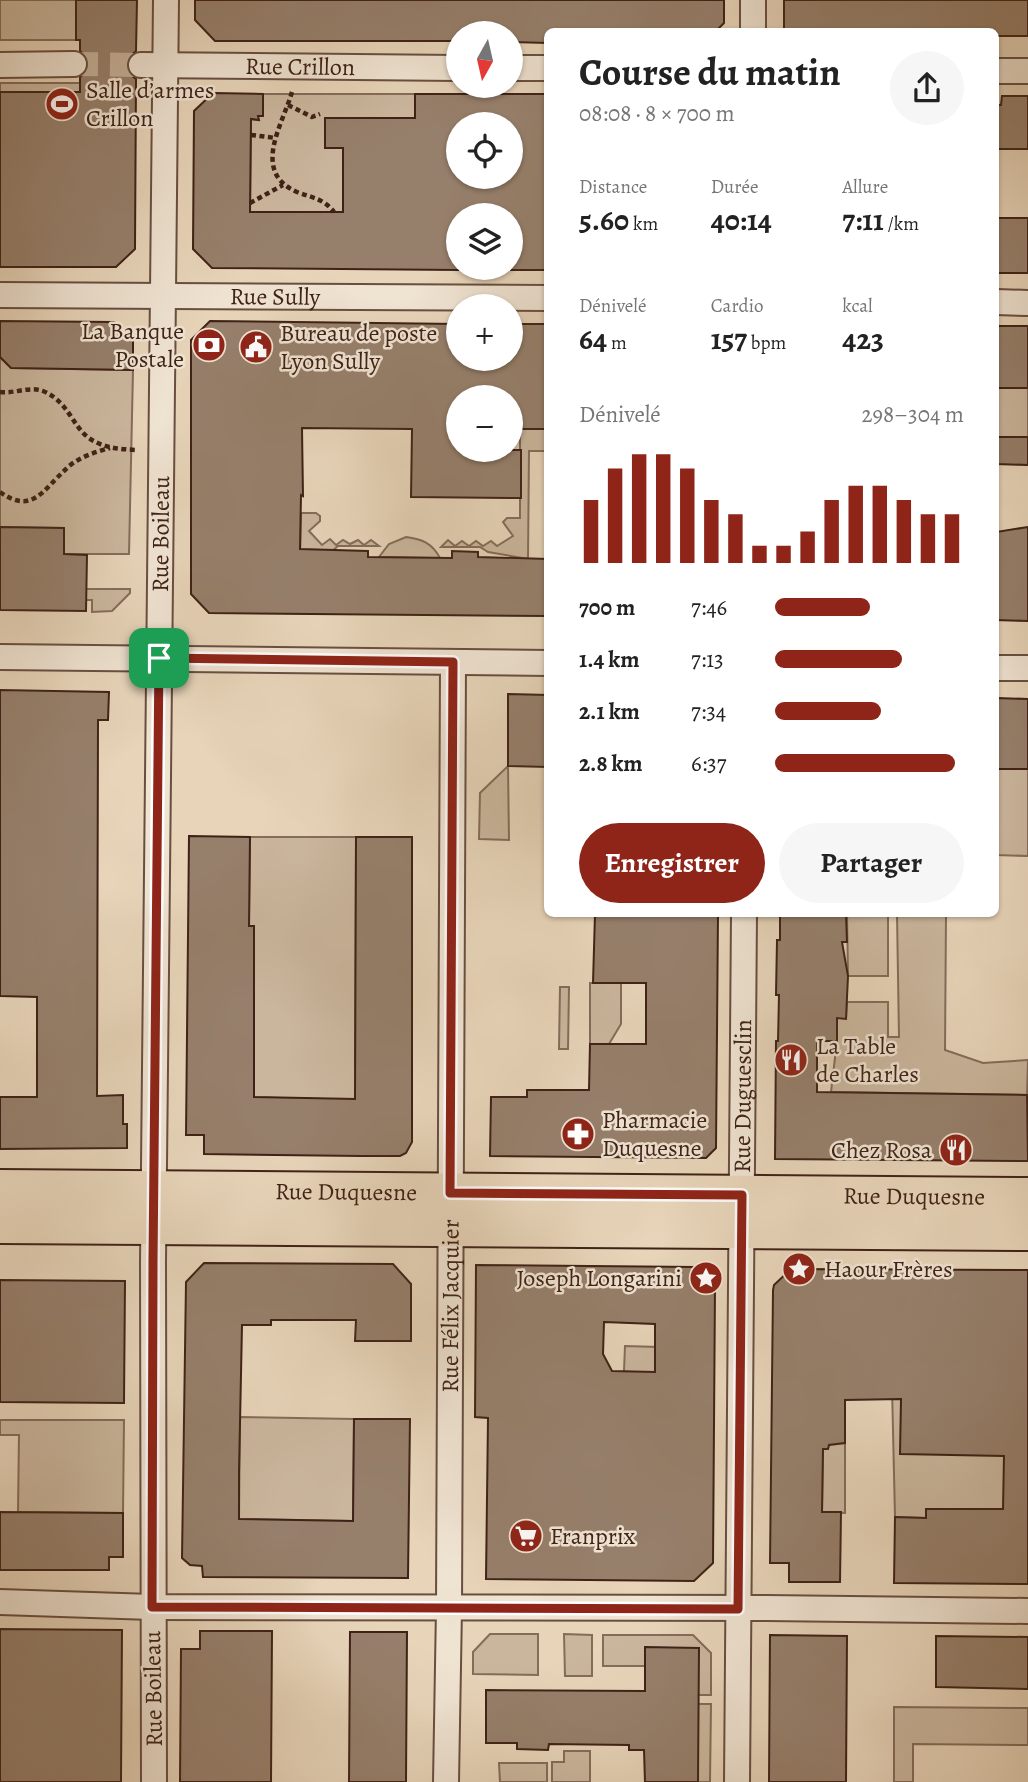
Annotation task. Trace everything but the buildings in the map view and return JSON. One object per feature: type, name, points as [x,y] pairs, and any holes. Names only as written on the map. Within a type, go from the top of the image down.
[{"type":"main road","name":"Rue Duquesne","points":[[0,1189],[154,1208]]},
{"type":"main road","name":"Rue Duquesne","points":[[0,1224],[154,1208],[741,1212],[1028,1198]]},
{"type":"main road","name":"Rue Duquesne","points":[[741,1212],[1028,1231]]},
{"type":"street","name":"Rue Boileau","points":[[154,1782],[154,1208],[166,0]]},
{"type":"street","points":[[753,0],[753,28]]},
{"type":"street","points":[[0,65],[74,64]]},
{"type":"street","name":"Rue Crillon","points":[[141,65],[446,68]]},
{"type":"street","points":[[523,68],[544,68]]},
{"type":"street","points":[[999,71],[1028,71]]},
{"type":"street","name":"Rue Sully","points":[[0,295],[544,298]]},
{"type":"street","points":[[999,302],[1028,303]]},
{"type":"street","points":[[0,657],[544,663]]},
{"type":"street","name":"Rue Félix Jacquier","points":[[446,1782],[453,662]]},
{"type":"street","points":[[999,668],[1028,668]]},
{"type":"street","name":"Rue Duguesclin","points":[[737,1782],[744,917]]},
{"type":"street","points":[[0,1602],[152,1607],[1028,1611]]},
{"type":"path","points":[[293,67],[292,94],[276,138],[272,169],[279,182],[326,202],[334,212]]},
{"type":"path","points":[[288,106],[312,117],[320,114]]},
{"type":"path","points":[[251,135],[276,138]]},
{"type":"path","points":[[250,203],[283,184]]},
{"type":"path","points":[[0,392],[28,389],[41,390],[53,396],[65,407],[87,437],[110,448]]},
{"type":"path","points":[[0,492],[13,500],[29,501],[45,492],[66,468],[94,452],[110,448],[161,451]]},
{"type":"shaded area","points":[[0,0],[76,0],[76,40],[0,40]]},
{"type":"shaded area","points":[[0,83],[80,83],[80,92],[0,92]]},
{"type":"shaded area","points":[[263,94],[415,94],[416,212],[250,212],[251,119],[258,120],[258,116],[263,116]]},
{"type":"shaded area","points":[[0,357],[11,368],[133,370],[129,554],[64,554],[64,528],[0,527]]},
{"type":"shaded area","points":[[999,388],[1028,388],[1028,437],[999,437]]},
{"type":"shaded area","points":[[523,429],[544,429],[544,451],[529,451],[528,559],[488,552],[480,547],[441,547],[448,540],[455,546],[462,541],[469,546],[476,541],[483,546],[491,541],[497,546],[513,536],[503,522],[507,518],[520,518]]},
{"type":"shaded area","points":[[301,513],[316,513],[320,516],[320,521],[309,531],[322,545],[330,539],[336,545],[343,540],[350,544],[358,540],[364,545],[371,540],[379,546],[338,546],[331,552],[300,557]]},
{"type":"shaded area","points":[[406,537],[426,543],[440,558],[379,557],[389,544]]},
{"type":"shaded area","points":[[86,589],[130,589],[130,593],[112,611],[92,612],[92,600],[86,600]]},
{"type":"shaded area","points":[[508,766],[509,840],[479,839],[480,793]]},
{"type":"shaded area","points":[[999,769],[1028,769],[1028,856],[999,855]]},
{"type":"shaded area","points":[[250,837],[356,837],[355,1067],[361,1100],[242,1097],[254,1064],[254,926],[249,926]]},
{"type":"shaded area","points":[[847,917],[888,917],[888,976],[848,976]]},
{"type":"shaded area","points":[[897,917],[946,917],[945,1050],[983,1063],[1028,1060],[1027,1095],[831,1092],[837,1018],[846,1018],[847,1002],[888,1002],[888,1037],[899,1037]]},
{"type":"shaded area","points":[[590,983],[621,983],[621,1024],[609,1044],[590,1044]]},
{"type":"shaded area","points":[[560,987],[569,987],[568,1049],[559,1049]]},
{"type":"shaded area","points":[[625,1346],[657,1347],[657,1384],[624,1371]]},
{"type":"shaded area","points":[[892,1387],[1004,1456],[1028,1526],[961,1509],[926,1509],[926,1518],[895,1517]]},
{"type":"shaded area","points":[[240,1417],[354,1419],[353,1521],[239,1519]]},
{"type":"shaded area","points":[[0,1420],[124,1420],[123,1513],[18,1512],[19,1435],[0,1435]]},
{"type":"shaded area","points":[[829,1443],[845,1443],[845,1513],[822,1512],[823,1449],[828,1449]]},
{"type":"shaded area","points":[[490,1634],[538,1634],[538,1675],[473,1674],[473,1652]]},
{"type":"shaded area","points":[[564,1634],[592,1635],[592,1676],[565,1676]]},
{"type":"shaded area","points":[[603,1635],[693,1635],[711,1653],[711,1695],[698,1695],[645,1666],[603,1666]]},
{"type":"shaded area","points":[[698,1704],[711,1704],[710,1782],[698,1782]]},
{"type":"shaded area","points":[[894,1707],[1028,1708],[1028,1745],[913,1744],[913,1782],[894,1782]]},
{"type":"shaded area","points":[[564,1751],[590,1751],[590,1782],[552,1782],[552,1762],[564,1762]]},
{"type":"shaded area","points":[[499,1763],[547,1763],[547,1782],[500,1782]]},
{"type":"tunnel","points":[[74,64],[141,65]]},
{"type":"place","name":"Salle d’armes Crillon","points":[[62,104]]},
{"type":"place","name":"La Banque Postale","points":[[209,345]]},
{"type":"place","name":"Bureau de poste Lyon Sully","points":[[256,347]]},
{"type":"place","name":"La Table de Charles","points":[[791,1060]]},
{"type":"place","name":"Pharmacie Duquesne","points":[[578,1134]]},
{"type":"place","name":"Chez Rosa","points":[[956,1150]]},
{"type":"place","name":"Haour Frères","points":[[799,1269]]},
{"type":"place","name":"Joseph Longarini","points":[[706,1278]]},
{"type":"place","name":"Franprix","points":[[526,1536]]},
{"type":"route","points":[[159,658],[453,662],[450,1193],[742,1195],[738,1609],[152,1607],[159,658]]}]
